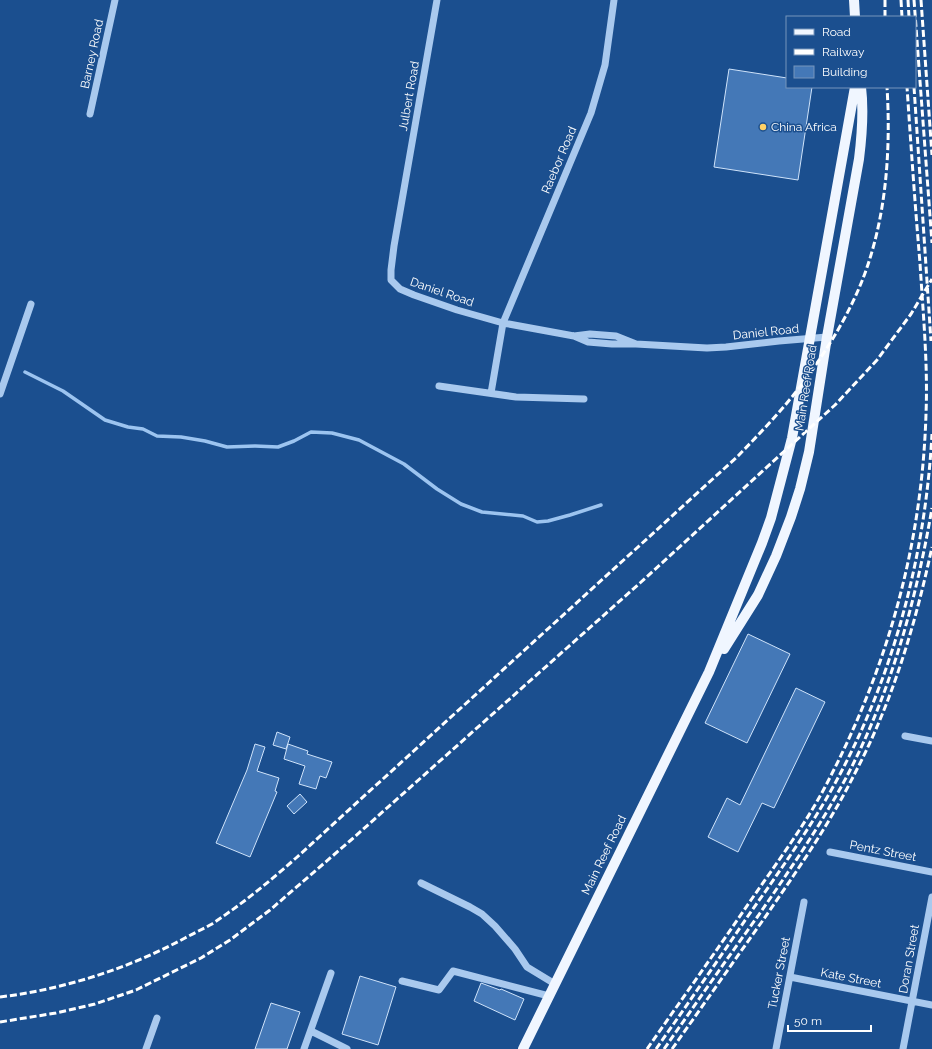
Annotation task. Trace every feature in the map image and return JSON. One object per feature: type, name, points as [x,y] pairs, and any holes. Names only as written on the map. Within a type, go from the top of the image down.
[{"type":"main road","points":[[854,0],[855,16]]},
{"type":"main road","name":"Main Reef Road","points":[[523,1049],[709,672],[771,518],[792,438],[855,88]]},
{"type":"main road","name":"Main Reef Road","points":[[709,672],[758,595],[776,556],[791,517],[809,452],[827,337],[859,159],[863,100],[861,88]]},
{"type":"main road","points":[[798,404],[816,403]]},
{"type":"street","name":"Barney Road","points":[[90,114],[115,0]]},
{"type":"street","name":"Julbert Road","points":[[402,195],[436,0]]},
{"type":"street","name":"Raebor Road","points":[[491,393],[503,323],[591,113],[605,65],[614,0]]},
{"type":"street","name":"Daniel Road","points":[[402,195],[390,270],[391,280],[394,285],[400,289],[428,300],[503,323],[574,336],[588,342],[707,348],[827,337]]},
{"type":"street","points":[[0,394],[31,304]]},
{"type":"street","points":[[439,386],[516,397],[584,399]]},
{"type":"street","points":[[905,736],[932,741]]},
{"type":"street","name":"Pentz Street","points":[[830,852],[932,872]]},
{"type":"street","points":[[421,883],[482,914],[516,949],[527,967],[555,984]]},
{"type":"street","name":"Doran Street","points":[[903,1049],[932,897]]},
{"type":"street","name":"Tucker Street","points":[[776,1049],[804,902]]},
{"type":"street","points":[[402,981],[439,990],[453,971],[549,996]]},
{"type":"street","points":[[304,1049],[330,973]]},
{"type":"street","name":"Kate Street","points":[[790,977],[932,1005]]},
{"type":"street","points":[[146,1049],[157,1018]]},
{"type":"street","points":[[311,1031],[347,1049]]},
{"type":"building","name":"China Africa","points":[[729,69],[786,78],[786,88],[812,88],[798,180],[714,167]]},
{"type":"building","points":[[748,634],[790,654],[747,743],[705,723]]},
{"type":"building","points":[[796,688],[825,702],[774,808],[762,803],[738,852],[708,837],[727,798],[740,805]]},
{"type":"building","points":[[277,732],[290,737],[286,749],[273,745]]},
{"type":"building","points":[[255,744],[265,747],[257,771],[279,778],[275,791],[277,792],[250,857],[216,843],[247,770]]},
{"type":"building","points":[[288,744],[308,751],[307,754],[332,762],[326,778],[320,776],[316,789],[299,784],[305,766],[284,759]]},
{"type":"building","points":[[300,794],[307,802],[294,814],[287,806]]},
{"type":"building","points":[[360,976],[396,987],[378,1045],[342,1034]]},
{"type":"building","points":[[481,983],[500,990],[501,989],[524,999],[515,1020],[474,1001]]},
{"type":"building","points":[[271,1003],[300,1012],[287,1049],[255,1049]]},
{"type":"waterway","points":[[25,372],[63,391],[105,420],[128,427],[143,429],[157,436],[181,437],[227,447],[278,447],[311,432],[332,433],[359,440],[404,464],[437,489],[461,504],[482,512],[523,516],[537,522],[548,521],[601,505]]},
{"type":"railway","points":[[885,0],[885,16]]},
{"type":"railway","points":[[901,0],[902,16]]},
{"type":"railway","points":[[908,0],[909,16]]},
{"type":"railway","points":[[914,0],[915,16]]},
{"type":"railway","points":[[921,0],[932,155]]},
{"type":"railway","points":[[916,27],[932,243]]},
{"type":"railway","points":[[0,997],[48,989],[118,968],[163,949],[205,928],[234,909],[296,858],[738,456],[778,413],[806,378],[841,325],[862,281],[877,234],[882,210],[887,161],[887,88]]},
{"type":"railway","points":[[647,1049],[809,816],[847,743],[866,698],[883,652],[897,606],[909,559],[917,512],[923,463],[926,414],[926,357],[924,320],[907,88]]},
{"type":"railway","points":[[914,88],[931,341]]},
{"type":"railway","points":[[0,1022],[56,1013],[95,1004],[136,990],[201,958],[230,940],[270,910],[640,583],[835,405],[877,360],[911,314],[932,279]]},
{"type":"railway","points":[[656,1049],[807,830],[848,759],[868,715],[886,670],[912,577],[928,482],[932,434]]},
{"type":"railway","points":[[664,1049],[758,916],[816,830],[847,776],[863,744],[889,679],[910,612],[926,543],[932,508]]},
{"type":"railway","points":[[672,1049],[798,869],[844,794],[868,748],[901,664],[918,606],[932,547]]},
{"type":"place","name":"China Africa","points":[[763,127]]}]
